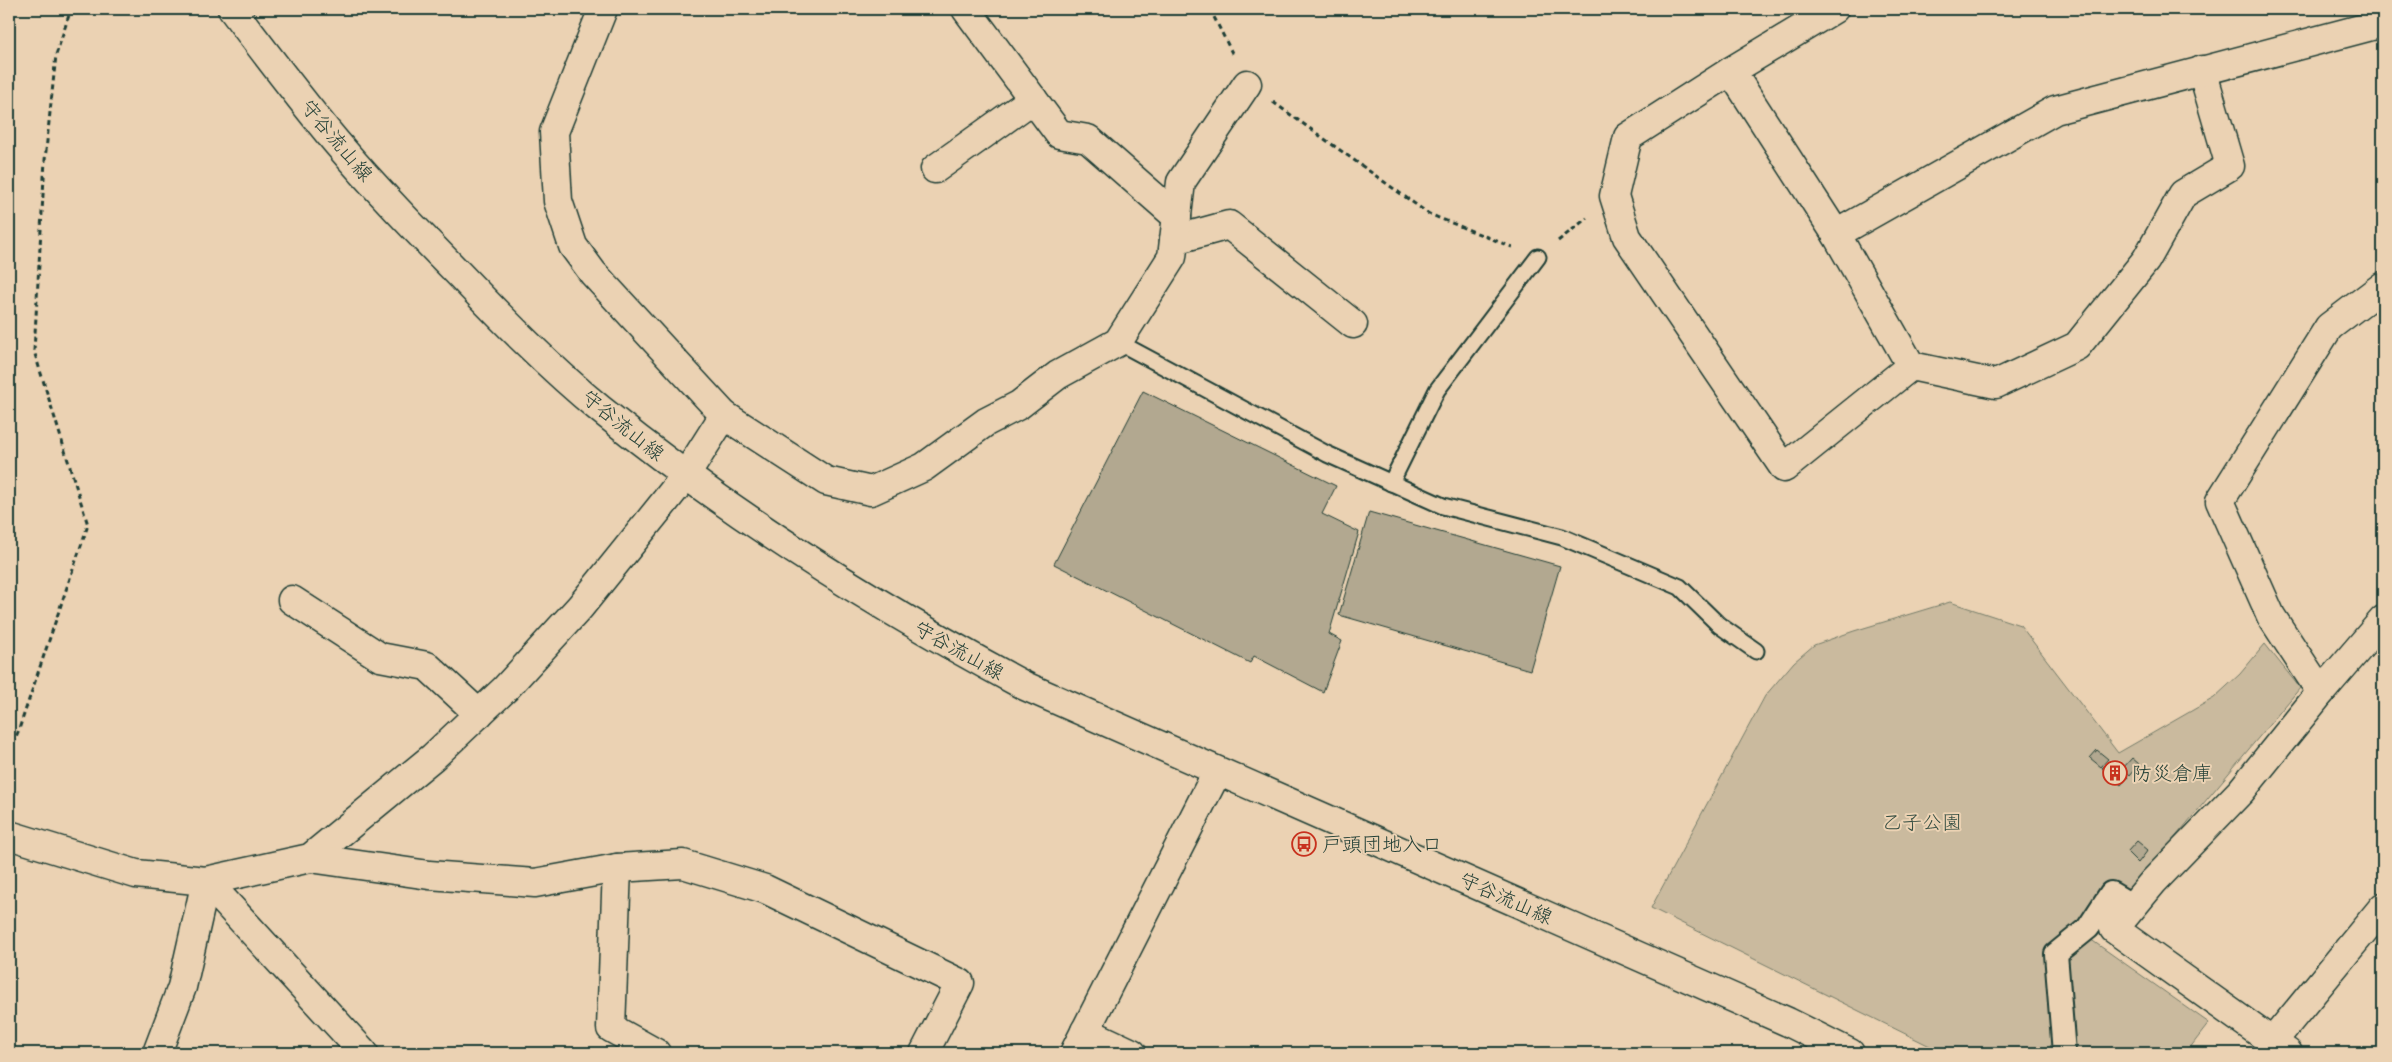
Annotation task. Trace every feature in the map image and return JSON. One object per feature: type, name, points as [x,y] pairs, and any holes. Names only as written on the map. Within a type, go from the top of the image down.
[{"type":"street","name":"守谷流山線","points":[[232,9],[337,143],[461,277],[529,345],[600,408],[686,475],[768,533],[856,590],[946,644],[1025,686],[1216,772],[1788,1022],[1850,1053]]},
{"type":"street","points":[[603,9],[554,132],[558,201],[573,246],[583,260],[724,415],[826,481],[870,491],[924,467],[986,422],[1019,405],[1058,375],[1118,342],[1172,257],[1181,182],[1247,84]]},
{"type":"street","points":[[966,9],[1059,134],[1088,139],[1175,228],[1229,225],[1353,324]]},
{"type":"street","points":[[1834,9],[1731,71],[1628,137],[1614,196],[1627,237],[1784,468],[1911,366]]},
{"type":"street","points":[[1836,234],[2054,110],[2383,23]]},
{"type":"street","points":[[1731,71],[1836,234],[1911,366],[1996,384],[2078,346],[2146,260],[2183,194],[2230,166],[2202,70]]},
{"type":"street","points":[[935,169],[1033,99]]},
{"type":"street","points":[[2321,692],[2271,616],[2220,501],[2329,327],[2383,286]]},
{"type":"street","points":[[310,858],[433,757],[505,689],[580,607],[686,475],[724,415]]},
{"type":"street","points":[[292,600],[380,657],[427,666],[479,714]]},
{"type":"street","points":[[2383,620],[2321,692],[2241,791],[2153,882],[2114,929],[2200,992],[2280,1047],[2383,908]]},
{"type":"street","points":[[1132,1053],[1080,1042],[1216,772]]},
{"type":"street","points":[[9,835],[136,874],[206,881],[310,858],[429,875],[535,883],[617,868],[683,864],[765,889],[960,983],[924,1053]]},
{"type":"street","points":[[617,868],[610,1028],[656,1053]]},
{"type":"street","points":[[157,1053],[182,986],[206,881]]},
{"type":"street","points":[[206,881],[364,1053]]},
{"type":"street","points":[[2064,1053],[2056,954],[2088,928],[2112,893],[2133,906]]},
{"type":"lane","points":[[1391,483],[1437,390],[1538,257]]},
{"type":"lane","points":[[1118,342],[1327,454],[1443,506],[1562,538],[1680,587],[1719,625],[1756,651]]},
{"type":"path","points":[[9,752],[18,732],[88,525],[34,352],[49,122],[56,55],[71,9]]},
{"type":"path","points":[[1210,9],[1247,84],[1429,214],[1538,257],[1614,196]]},
{"type":"green space","name":"乙子公園","points":[[1950,602],[2020,625],[2118,753],[2214,698],[2240,674],[2265,644],[2300,688],[2090,939],[2209,1023],[2186,1053],[1944,1053],[1651,908],[1765,696],[1794,662],[1814,645]]},
{"type":"building","points":[[1143,391],[1336,486],[1322,514],[1359,532],[1329,634],[1342,641],[1323,692],[1254,656],[1250,663],[1054,564]]},
{"type":"building","points":[[1369,512],[1560,566],[1530,670],[1339,615]]},
{"type":"building","points":[[2097,750],[2108,759],[2101,767],[2090,758]]},
{"type":"building","points":[[2132,758],[2139,764],[2130,775],[2123,768]]},
{"type":"building","name":"防災倉庫","points":[[2109,761],[2128,777],[2121,785],[2102,768]]},
{"type":"building","points":[[2137,841],[2148,850],[2138,863],[2127,852]]},
{"type":"place","name":"防災倉庫","points":[[2115,773]]},
{"type":"place","name":"戸頭団地入口","points":[[1304,844]]}]
